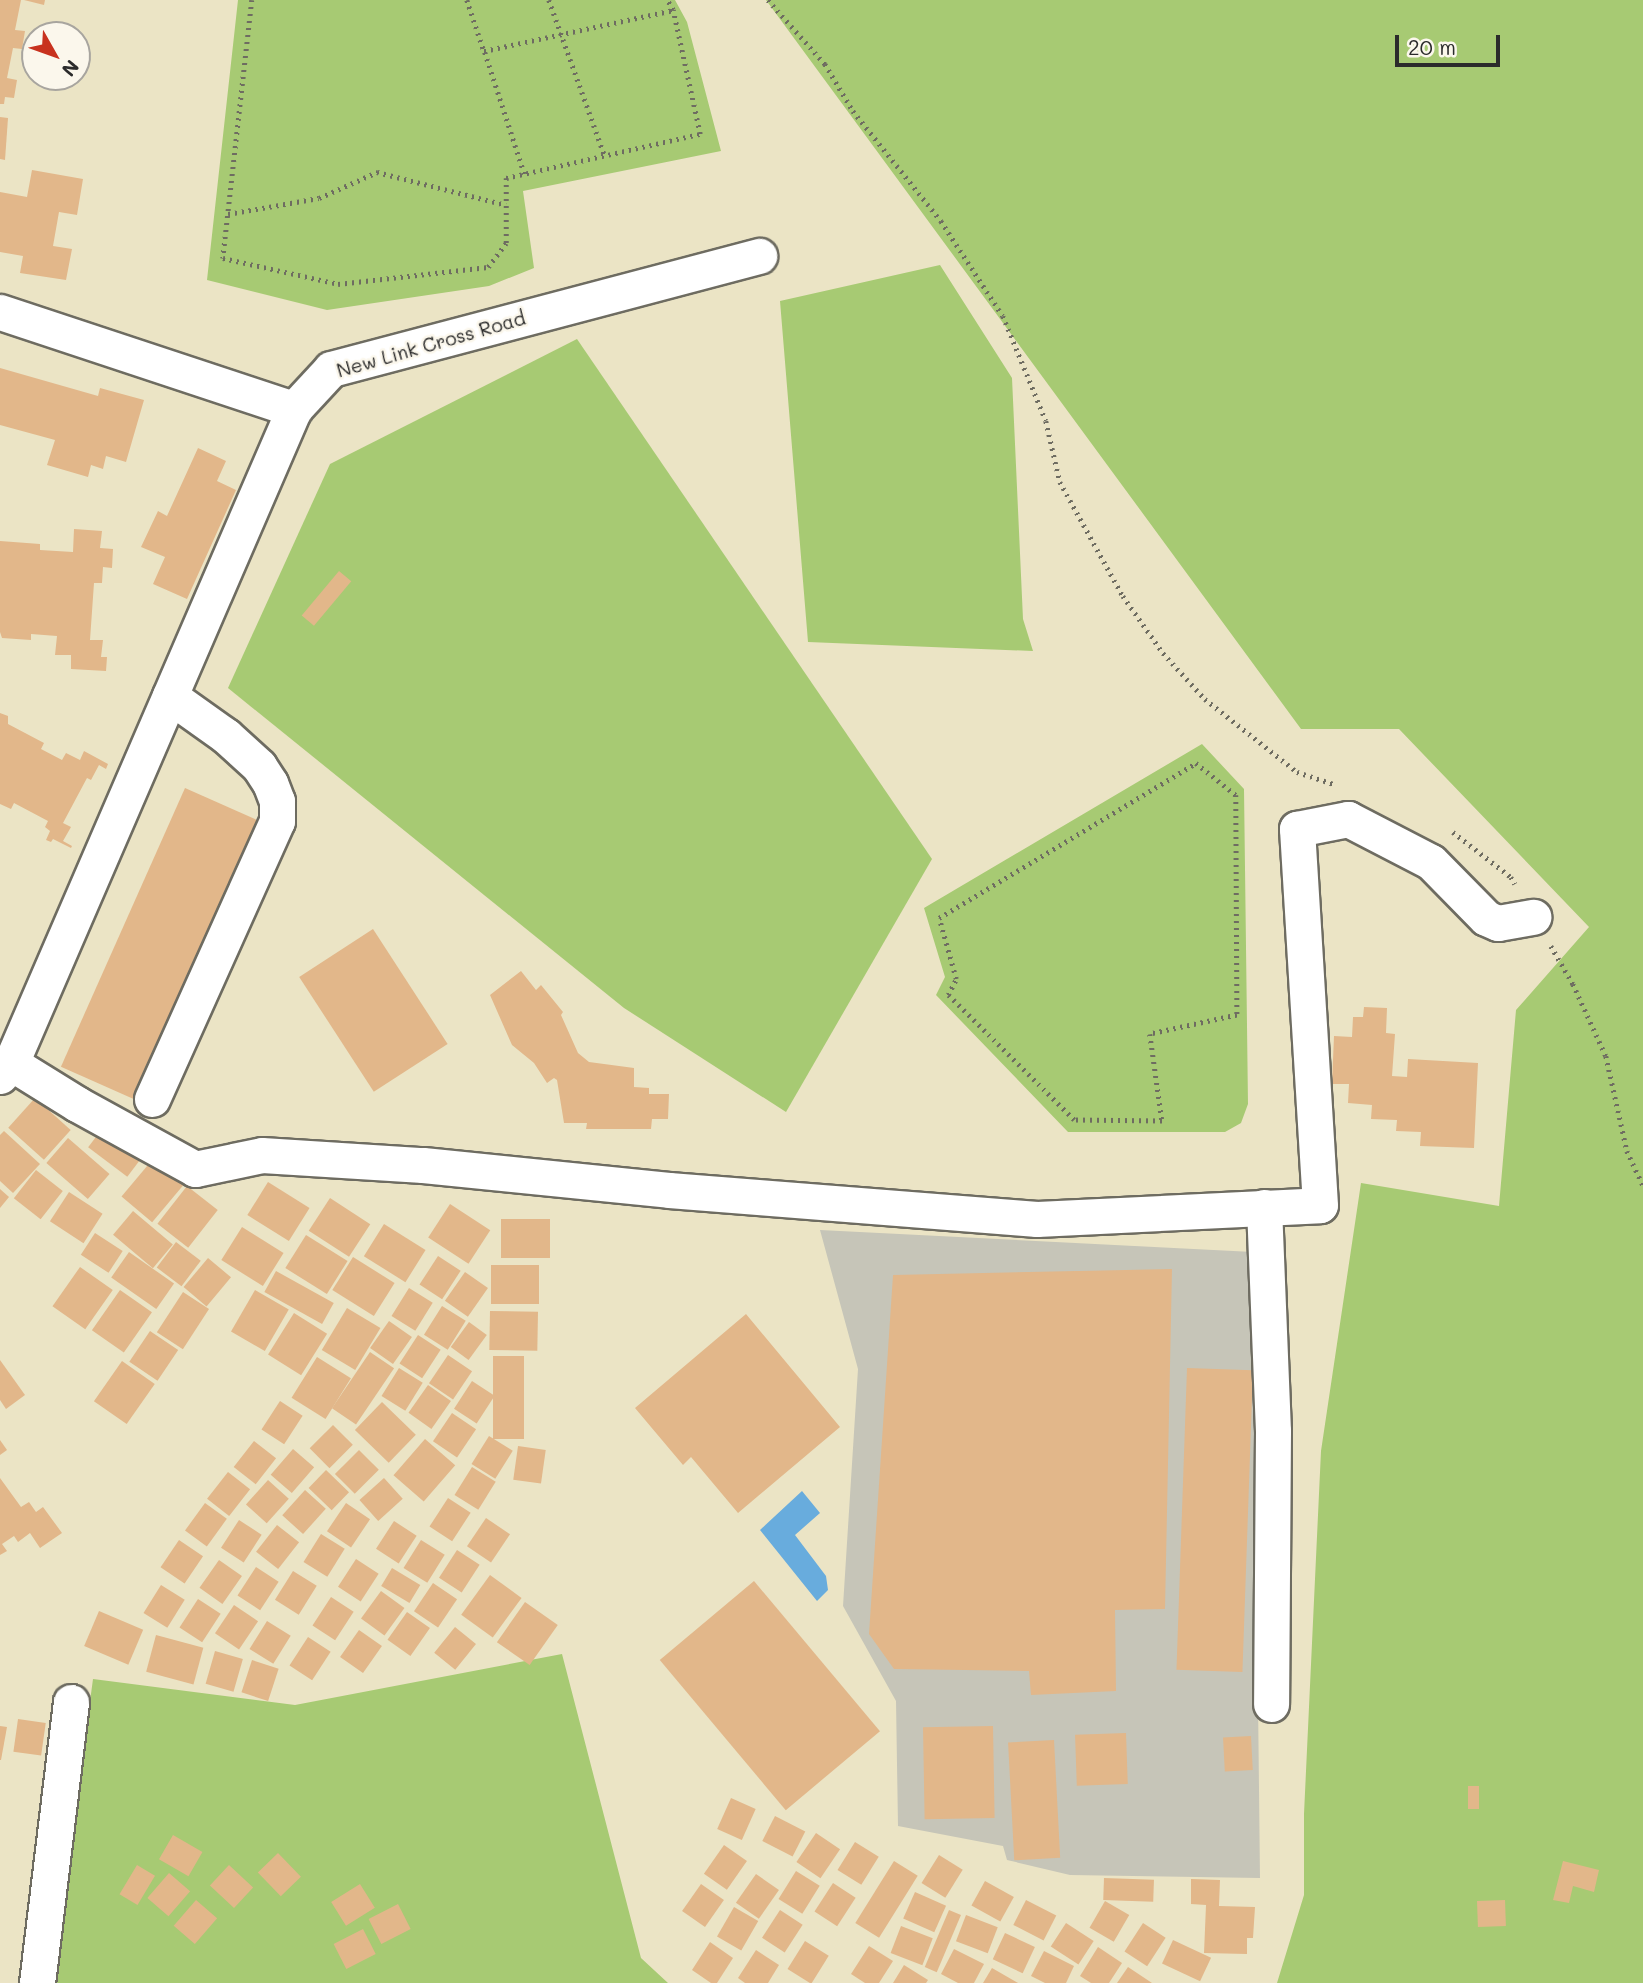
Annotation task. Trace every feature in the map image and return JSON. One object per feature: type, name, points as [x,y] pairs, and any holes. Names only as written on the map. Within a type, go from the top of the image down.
[{"type":"street","name":"New Link Cross Road","points":[[4,1070],[294,409],[331,369],[759,256]]},
{"type":"street","points":[[0,312],[294,409]]},
{"type":"street","points":[[152,1099],[277,821],[277,802],[270,783],[259,766],[226,736],[170,696]]},
{"type":"street","points":[[4,1070],[77,1104],[195,1169],[262,1155],[423,1165],[669,1190],[1037,1219],[1320,1205],[1297,829],[1348,819],[1431,862],[1486,918],[1498,923],[1533,917]]},
{"type":"street","points":[[560,1196],[669,1190]]},
{"type":"street","points":[[1264,1208],[1273,1431],[1271,1704]]},
{"type":"street","points":[[37,1983],[71,1702]]},
{"type":"path","points":[[252,0],[223,258],[338,284],[488,267],[506,243],[506,178],[700,134],[673,10],[667,0]]},
{"type":"path","points":[[467,0],[524,174]]},
{"type":"path","points":[[549,0],[604,156]]},
{"type":"path","points":[[768,0],[825,64],[853,111],[941,221],[1003,316],[1045,421],[1060,482],[1123,596],[1163,653],[1205,699],[1297,772],[1346,788]]},
{"type":"path","points":[[484,51],[673,10]]},
{"type":"path","points":[[228,214],[319,198],[377,172],[506,205]]},
{"type":"path","points":[[1196,762],[1236,794],[1237,1015],[1150,1034],[1163,1121],[1074,1120],[948,995],[956,979],[939,918],[1196,762]]},
{"type":"path","points":[[1450,831],[1511,877],[1573,984],[1606,1056],[1627,1152],[1643,1185]]},
{"type":"shaded area","points":[[820,1230],[1253,1252],[1260,1878],[1070,1875],[1007,1860],[1003,1846],[898,1826],[896,1701],[843,1606],[858,1369]]},
{"type":"green space","points":[[238,0],[675,0],[687,22],[721,151],[523,191],[534,268],[489,286],[327,310],[207,280]]},
{"type":"green space","points":[[766,0],[1643,0],[1643,1983],[1277,1983],[1304,1895],[1304,1814],[1321,1451],[1361,1183],[1499,1206],[1516,1010],[1589,927],[1399,729],[1301,729]]},
{"type":"green space","points":[[940,265],[1012,378],[1023,619],[1033,651],[808,642],[780,301]]},
{"type":"green space","points":[[577,339],[932,859],[786,1112],[624,1008],[228,688],[330,464]]},
{"type":"green space","points":[[1202,744],[1244,789],[1248,1104],[1241,1123],[1225,1132],[1068,1132],[936,995],[945,977],[924,908]]},
{"type":"green space","points":[[562,1654],[641,1958],[668,1983],[52,1983],[93,1679],[295,1705]]},
{"type":"water","points":[[802,1491],[820,1513],[795,1535],[826,1576],[828,1590],[817,1601],[760,1530]]},
{"type":"building","points":[[0,0],[21,0],[15,30],[21,31],[21,49],[13,48],[7,78],[17,80],[14,98],[5,97],[4,104],[0,104]]},
{"type":"building","points":[[24,0],[45,0],[44,5]]},
{"type":"building","points":[[0,117],[8,118],[5,160],[0,159]]},
{"type":"building","points":[[32,170],[83,179],[77,215],[59,212],[53,246],[72,249],[66,280],[20,273],[23,256],[0,252],[0,192],[27,197]]},
{"type":"building","points":[[0,368],[98,396],[100,388],[144,400],[126,462],[106,456],[103,469],[91,465],[88,477],[47,465],[55,440],[0,425]]},
{"type":"building","points":[[198,448],[226,461],[217,481],[236,490],[187,599],[153,584],[165,557],[141,547],[158,511],[167,516]]},
{"type":"building","points":[[74,529],[102,531],[100,548],[113,549],[112,568],[103,567],[102,583],[94,583],[90,640],[103,640],[101,657],[107,657],[106,671],[71,669],[71,655],[55,655],[57,636],[31,634],[31,640],[2,638],[0,632],[0,541],[40,544],[40,550],[73,552]]},
{"type":"building","points":[[339,571],[351,581],[314,626],[302,615]]},
{"type":"building","points":[[0,713],[8,716],[8,724],[44,743],[41,749],[62,760],[66,753],[80,760],[84,751],[108,764],[106,769],[99,765],[91,780],[87,778],[63,823],[71,827],[63,841],[72,846],[71,848],[53,839],[51,842],[46,840],[50,831],[45,827],[48,821],[14,803],[11,809],[0,804]]},
{"type":"building","points":[[185,788],[260,821],[136,1100],[61,1067]]},
{"type":"building","points":[[373,929],[448,1044],[374,1092],[299,977]]},
{"type":"building","points":[[521,971],[536,990],[541,985],[563,1012],[561,1015],[578,1053],[589,1062],[634,1068],[634,1087],[649,1088],[649,1094],[669,1094],[668,1119],[652,1119],[651,1129],[586,1129],[587,1123],[564,1123],[557,1080],[554,1078],[547,1083],[534,1063],[512,1045],[490,995]]},
{"type":"building","points":[[1364,1007],[1387,1008],[1386,1033],[1395,1034],[1392,1076],[1407,1077],[1408,1059],[1478,1063],[1474,1148],[1420,1146],[1421,1132],[1396,1131],[1397,1120],[1371,1119],[1372,1105],[1348,1103],[1349,1084],[1332,1084],[1334,1036],[1352,1037],[1353,1017],[1363,1017]]},
{"type":"building","points":[[35,1098],[71,1130],[44,1160],[8,1128]]},
{"type":"building","points":[[105,1125],[144,1154],[127,1177],[88,1147]]},
{"type":"building","points":[[4,1131],[40,1164],[13,1193],[0,1181],[0,1135]]},
{"type":"building","points":[[68,1138],[110,1174],[88,1199],[46,1163]]},
{"type":"building","points":[[153,1159],[184,1185],[152,1222],[122,1197]]},
{"type":"building","points":[[36,1170],[63,1191],[41,1219],[14,1198]]},
{"type":"building","points":[[268,1182],[310,1208],[289,1241],[247,1215]]},
{"type":"building","points":[[187,1186],[218,1210],[188,1248],[157,1224]]},
{"type":"building","points":[[0,1189],[9,1197],[0,1208]]},
{"type":"building","points":[[69,1192],[103,1214],[83,1243],[50,1221]]},
{"type":"building","points":[[330,1198],[370,1224],[349,1257],[309,1231]]},
{"type":"building","points":[[450,1204],[490,1230],[468,1264],[428,1238]]},
{"type":"building","points":[[133,1211],[173,1244],[153,1268],[113,1235]]},
{"type":"building","points":[[501,1219],[550,1219],[550,1258],[501,1258]]},
{"type":"building","points":[[384,1224],[426,1250],[405,1282],[364,1256]]},
{"type":"building","points":[[242,1227],[284,1253],[263,1286],[221,1260]]},
{"type":"building","points":[[95,1233],[123,1251],[109,1273],[81,1255]]},
{"type":"building","points":[[306,1235],[348,1261],[327,1294],[285,1268]]},
{"type":"building","points":[[176,1242],[201,1261],[181,1286],[157,1268]]},
{"type":"building","points":[[129,1252],[174,1284],[156,1309],[111,1277]]},
{"type":"building","points":[[438,1256],[461,1271],[442,1299],[419,1285]]},
{"type":"building","points":[[353,1257],[395,1283],[374,1316],[332,1290]]},
{"type":"building","points":[[208,1258],[231,1277],[207,1306],[184,1287]]},
{"type":"building","points":[[491,1265],[539,1265],[539,1304],[491,1304]]},
{"type":"building","points":[[80,1267],[113,1290],[85,1329],[52,1306]]},
{"type":"building","points":[[1172,1269],[1165,1609],[1115,1610],[1116,1691],[1031,1695],[1029,1671],[894,1669],[869,1634],[893,1275]]},
{"type":"building","points":[[276,1271],[334,1303],[322,1324],[264,1292]]},
{"type":"building","points":[[465,1272],[488,1288],[468,1317],[445,1301]]},
{"type":"building","points":[[409,1288],[433,1303],[415,1331],[392,1316]]},
{"type":"building","points":[[120,1290],[152,1312],[124,1353],[92,1330]]},
{"type":"building","points":[[255,1290],[289,1310],[265,1351],[231,1332]]},
{"type":"building","points":[[183,1292],[209,1309],[183,1349],[157,1332]]},
{"type":"building","points":[[442,1306],[466,1321],[448,1350],[424,1335]]},
{"type":"building","points":[[347,1308],[380,1328],[355,1370],[322,1350]]},
{"type":"building","points":[[490,1311],[538,1312],[537,1351],[489,1350]]},
{"type":"building","points":[[294,1313],[327,1334],[301,1375],[268,1355]]},
{"type":"building","points":[[746,1314],[840,1427],[738,1513],[691,1457],[683,1465],[635,1408]]},
{"type":"building","points":[[389,1321],[412,1337],[393,1364],[370,1348]]},
{"type":"building","points":[[469,1322],[487,1335],[469,1360],[451,1347]]},
{"type":"building","points":[[150,1331],[178,1350],[157,1381],[129,1362]]},
{"type":"building","points":[[418,1335],[441,1350],[422,1378],[399,1364]]},
{"type":"building","points":[[370,1352],[394,1368],[356,1425],[332,1408]]},
{"type":"building","points":[[448,1355],[472,1371],[453,1399],[429,1383]]},
{"type":"building","points":[[493,1356],[524,1356],[524,1439],[493,1439]]},
{"type":"building","points":[[317,1357],[351,1378],[325,1419],[292,1398]]},
{"type":"building","points":[[0,1360],[25,1395],[6,1409],[0,1400]]},
{"type":"building","points":[[122,1361],[155,1384],[127,1424],[94,1401]]},
{"type":"building","points":[[399,1368],[423,1383],[405,1411],[382,1396]]},
{"type":"building","points":[[1187,1368],[1253,1370],[1242,1672],[1176,1670]]},
{"type":"building","points":[[472,1381],[495,1396],[477,1423],[454,1409]]},
{"type":"building","points":[[428,1385],[451,1401],[431,1429],[408,1413]]},
{"type":"building","points":[[280,1401],[303,1416],[284,1444],[261,1430]]},
{"type":"building","points":[[382,1402],[416,1435],[389,1463],[355,1430]]},
{"type":"building","points":[[452,1413],[476,1429],[457,1457],[433,1441]]},
{"type":"building","points":[[333,1425],[353,1445],[329,1468],[310,1448]]},
{"type":"building","points":[[489,1436],[513,1451],[495,1479],[472,1464]]},
{"type":"building","points":[[425,1439],[455,1465],[424,1501],[394,1475]]},
{"type":"building","points":[[0,1440],[7,1450],[0,1455]]},
{"type":"building","points":[[254,1441],[276,1458],[256,1484],[234,1467]]},
{"type":"building","points":[[518,1446],[546,1450],[541,1484],[513,1480]]},
{"type":"building","points":[[293,1449],[314,1467],[292,1493],[271,1475]]},
{"type":"building","points":[[359,1450],[379,1470],[355,1494],[335,1474]]},
{"type":"building","points":[[472,1467],[496,1482],[478,1510],[455,1495]]},
{"type":"building","points":[[326,1470],[349,1492],[332,1510],[309,1488]]},
{"type":"building","points":[[228,1472],[250,1489],[229,1516],[207,1499]]},
{"type":"building","points":[[0,1478],[21,1507],[29,1502],[36,1512],[43,1507],[62,1533],[40,1548],[30,1533],[18,1542],[14,1536],[2,1544],[7,1551],[0,1555]]},
{"type":"building","points":[[384,1478],[403,1499],[378,1521],[359,1500]]},
{"type":"building","points":[[268,1480],[289,1499],[267,1523],[246,1505]]},
{"type":"building","points":[[305,1490],[326,1509],[303,1534],[282,1515]]},
{"type":"building","points":[[448,1498],[471,1513],[452,1541],[429,1527]]},
{"type":"building","points":[[205,1503],[227,1519],[207,1546],[185,1531]]},
{"type":"building","points":[[346,1503],[370,1519],[351,1547],[327,1531]]},
{"type":"building","points":[[486,1518],[510,1534],[491,1562],[467,1546]]},
{"type":"building","points":[[239,1520],[262,1535],[244,1562],[221,1548]]},
{"type":"building","points":[[394,1521],[417,1536],[399,1563],[376,1549]]},
{"type":"building","points":[[277,1525],[299,1542],[278,1569],[256,1552]]},
{"type":"building","points":[[321,1534],[345,1549],[327,1577],[304,1562]]},
{"type":"building","points":[[179,1540],[203,1556],[185,1584],[161,1567]]},
{"type":"building","points":[[421,1540],[445,1555],[427,1583],[404,1568]]},
{"type":"building","points":[[457,1550],[480,1565],[462,1592],[439,1578]]},
{"type":"building","points":[[356,1559],[379,1574],[361,1601],[338,1587]]},
{"type":"building","points":[[219,1560],[242,1576],[222,1604],[199,1588]]},
{"type":"building","points":[[256,1567],[279,1582],[260,1610],[237,1596]]},
{"type":"building","points":[[392,1568],[420,1585],[409,1603],[381,1586]]},
{"type":"building","points":[[293,1571],[317,1586],[299,1615],[275,1600]]},
{"type":"building","points":[[490,1575],[522,1598],[493,1638],[461,1615]]},
{"type":"building","points":[[754,1581],[880,1731],[786,1810],[660,1660]]},
{"type":"building","points":[[433,1583],[457,1599],[438,1627],[414,1611]]},
{"type":"building","points":[[161,1585],[185,1600],[167,1628],[144,1613]]},
{"type":"building","points":[[381,1591],[404,1608],[384,1636],[361,1619]]},
{"type":"building","points":[[331,1597],[354,1612],[335,1640],[312,1626]]},
{"type":"building","points":[[198,1599],[221,1614],[202,1642],[179,1628]]},
{"type":"building","points":[[525,1602],[558,1625],[530,1665],[497,1642]]},
{"type":"building","points":[[234,1605],[258,1621],[239,1649],[215,1633]]},
{"type":"building","points":[[99,1611],[143,1630],[128,1665],[84,1646]]},
{"type":"building","points":[[407,1612],[430,1628],[410,1656],[387,1640]]},
{"type":"building","points":[[267,1621],[291,1636],[273,1664],[250,1649]]},
{"type":"building","points":[[455,1627],[476,1644],[455,1670],[434,1653]]},
{"type":"building","points":[[359,1630],[382,1646],[363,1673],[340,1657]]},
{"type":"building","points":[[156,1635],[203,1648],[193,1684],[146,1672]]},
{"type":"building","points":[[308,1637],[331,1652],[312,1680],[289,1666]]},
{"type":"building","points":[[215,1651],[243,1659],[234,1692],[206,1684]]},
{"type":"building","points":[[252,1660],[279,1669],[268,1701],[241,1692]]},
{"type":"building","points":[[18,1719],[46,1723],[41,1756],[13,1752]]},
{"type":"building","points":[[0,1726],[7,1727],[1,1760],[0,1760]]},
{"type":"building","points":[[993,1726],[995,1818],[925,1819],[923,1727]]},
{"type":"building","points":[[1126,1733],[1128,1784],[1077,1786],[1075,1735]]},
{"type":"building","points":[[1251,1736],[1253,1770],[1225,1771],[1223,1737]]},
{"type":"building","points":[[1054,1740],[1060,1858],[1014,1860],[1008,1742]]},
{"type":"building","points":[[1468,1786],[1479,1786],[1479,1809],[1468,1809]]},
{"type":"building","points":[[731,1798],[756,1809],[742,1840],[717,1829]]},
{"type":"building","points":[[775,1816],[805,1831],[793,1856],[762,1841]]},
{"type":"building","points":[[816,1833],[840,1849],[820,1878],[796,1862]]},
{"type":"building","points":[[173,1835],[202,1852],[188,1876],[159,1859]]},
{"type":"building","points":[[855,1842],[879,1857],[861,1885],[838,1870]]},
{"type":"building","points":[[724,1845],[747,1861],[727,1890],[704,1874]]},
{"type":"building","points":[[278,1853],[301,1877],[281,1896],[258,1872]]},
{"type":"building","points":[[939,1855],[963,1870],[945,1898],[922,1883]]},
{"type":"building","points":[[894,1861],[918,1876],[879,1938],[855,1923]]},
{"type":"building","points":[[1563,1861],[1599,1870],[1594,1892],[1573,1886],[1569,1903],[1553,1900]]},
{"type":"building","points":[[137,1865],[155,1876],[137,1905],[119,1894]]},
{"type":"building","points":[[229,1865],[253,1888],[234,1908],[210,1885]]},
{"type":"building","points":[[796,1871],[820,1886],[802,1914],[779,1899]]},
{"type":"building","points":[[169,1873],[190,1891],[168,1916],[147,1898]]},
{"type":"building","points":[[756,1874],[779,1890],[759,1919],[736,1903]]},
{"type":"building","points":[[1104,1878],[1154,1880],[1153,1902],[1103,1900]]},
{"type":"building","points":[[1191,1879],[1220,1880],[1219,1906],[1255,1907],[1253,1938],[1247,1938],[1247,1954],[1204,1953],[1206,1905],[1191,1904]]},
{"type":"building","points":[[985,1881],[1014,1897],[1000,1921],[971,1905]]},
{"type":"building","points":[[833,1883],[856,1898],[837,1926],[814,1912]]},
{"type":"building","points":[[360,1884],[375,1908],[346,1926],[331,1902]]},
{"type":"building","points":[[701,1884],[724,1900],[705,1927],[682,1911]]},
{"type":"building","points":[[915,1892],[946,1906],[934,1932],[903,1918]]},
{"type":"building","points":[[196,1900],[217,1918],[195,1944],[174,1926]]},
{"type":"building","points":[[1026,1900],[1056,1915],[1044,1940],[1013,1925]]},
{"type":"building","points":[[1505,1900],[1506,1926],[1478,1927],[1477,1901]]},
{"type":"building","points":[[1105,1901],[1129,1915],[1114,1942],[1090,1928]]},
{"type":"building","points":[[398,1904],[411,1929],[381,1944],[369,1919]]},
{"type":"building","points":[[734,1907],[758,1921],[741,1950],[717,1936]]},
{"type":"building","points":[[780,1910],[803,1925],[785,1952],[762,1938]]},
{"type":"building","points":[[949,1910],[961,1915],[937,1972],[925,1967]]},
{"type":"building","points":[[966,1915],[998,1927],[988,1953],[956,1941]]},
{"type":"building","points":[[1066,1923],[1094,1941],[1078,1964],[1051,1946]]},
{"type":"building","points":[[1143,1923],[1166,1938],[1147,1966],[1124,1952]]},
{"type":"building","points":[[901,1926],[933,1938],[922,1965],[891,1953]]},
{"type":"building","points":[[363,1929],[376,1954],[346,1969],[334,1944]]},
{"type":"building","points":[[1005,1933],[1035,1947],[1023,1973],[993,1959]]},
{"type":"building","points":[[1173,1940],[1211,1958],[1200,1981],[1162,1964]]},
{"type":"building","points":[[805,1941],[829,1956],[812,1983],[788,1969]]},
{"type":"building","points":[[710,1942],[733,1958],[717,1983],[711,1983],[692,1970]]},
{"type":"building","points":[[869,1946],[893,1961],[879,1983],[865,1983],[851,1974]]},
{"type":"building","points":[[1098,1947],[1122,1963],[1109,1983],[1091,1983],[1080,1976]]},
{"type":"building","points":[[954,1949],[984,1964],[974,1983],[958,1983],[941,1974]]},
{"type":"building","points":[[756,1950],[779,1965],[768,1983],[745,1983],[738,1978]]},
{"type":"building","points":[[1044,1951],[1074,1966],[1066,1983],[1045,1983],[1031,1976]]},
{"type":"building","points":[[904,1965],[928,1980],[926,1983],[893,1983]]},
{"type":"building","points":[[1128,1967],[1152,1983],[1117,1983]]},
{"type":"building","points":[[992,1968],[1018,1983],[983,1983]]}]
